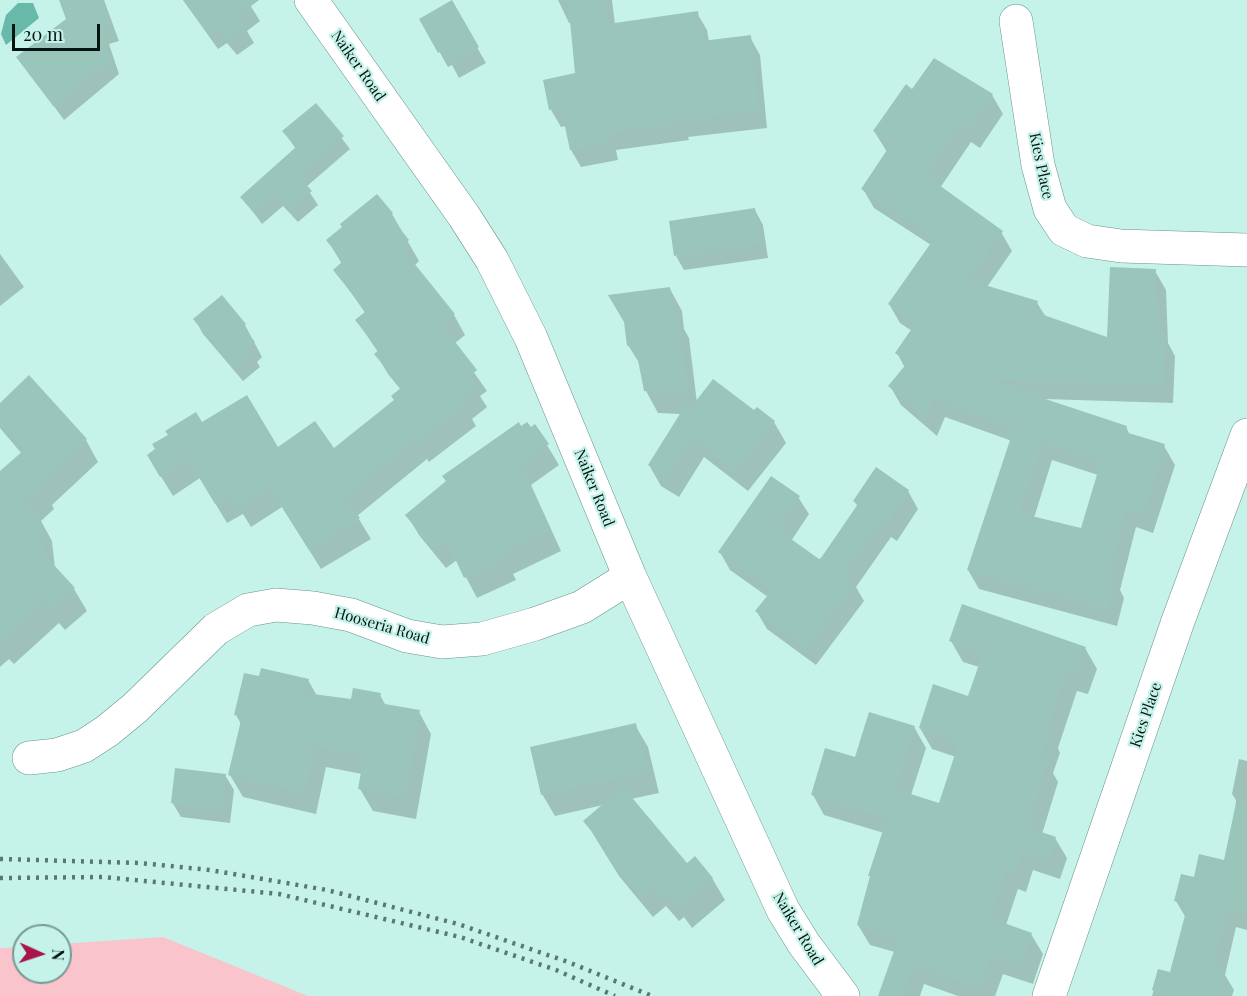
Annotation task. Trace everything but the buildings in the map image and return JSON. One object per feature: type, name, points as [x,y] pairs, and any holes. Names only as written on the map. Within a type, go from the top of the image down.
[{"type":"street","name":"Naiker Road","points":[[310,0],[464,216],[492,260],[531,338],[630,577],[783,910],[804,944],[843,996]]},
{"type":"street","name":"Kies Place","points":[[1017,21],[1038,165],[1050,209],[1064,230],[1087,241],[1121,246],[1247,250]]},
{"type":"street","name":"Kies Place","points":[[1049,996],[1178,621],[1247,435]]},
{"type":"street","name":"Hooseria Road","points":[[29,758],[57,754],[84,746],[107,731],[135,708],[216,629],[248,610],[276,605],[313,608],[351,615],[407,636],[442,642],[482,639],[582,607],[630,577]]},
{"type":"shaded area","points":[[18,3],[33,3],[39,18],[6,45],[1,34],[6,15]]},
{"type":"shaded area","points":[[163,937],[308,996],[0,996],[0,948],[12,948],[12,984],[72,984],[72,943]]},
{"type":"railway","points":[[0,859],[140,863],[210,870],[327,890],[458,924],[568,962],[652,996]]},
{"type":"railway","points":[[0,878],[103,877],[279,894],[460,937],[556,970],[615,996]]}]
